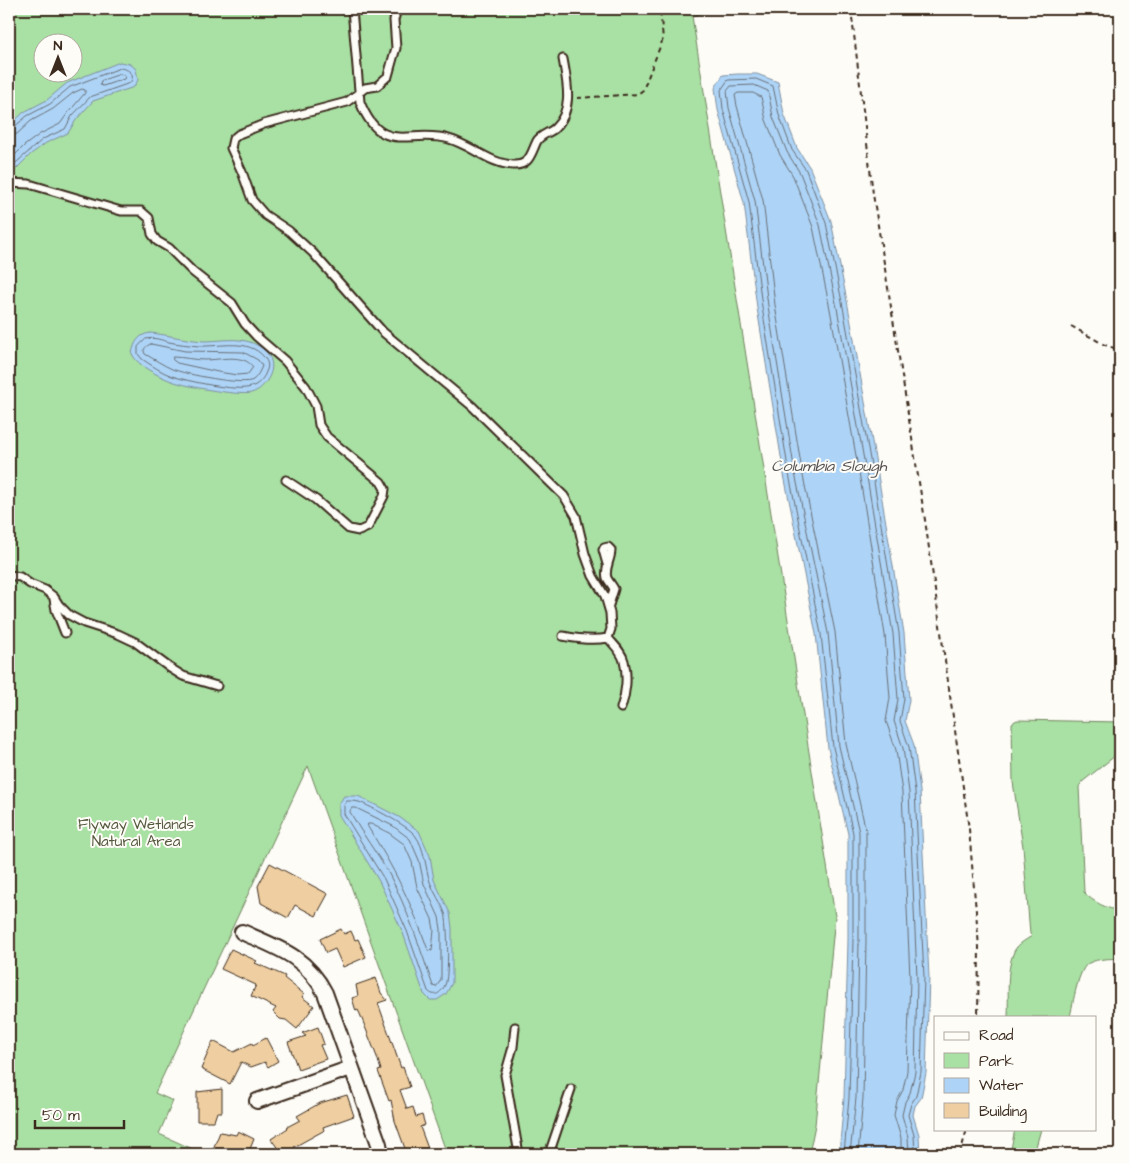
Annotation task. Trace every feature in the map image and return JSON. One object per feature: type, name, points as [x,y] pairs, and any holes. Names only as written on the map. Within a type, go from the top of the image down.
[{"type":"street","points":[[242,932],[296,958],[309,969],[319,982],[325,993],[381,1154]]},
{"type":"street","points":[[257,1101],[351,1068]]},
{"type":"lane","points":[[352,9],[360,102],[366,115],[377,128],[388,135],[398,138],[439,137],[452,140],[499,162],[511,165],[520,165],[528,161],[538,140],[561,122],[569,98],[563,59]]},
{"type":"lane","points":[[397,9],[394,20],[396,48],[388,76],[377,86],[365,88],[347,102],[264,124],[239,134],[233,139],[231,148],[252,200],[265,215],[289,231],[313,253],[382,332],[472,406],[564,496],[576,516],[585,554],[593,576],[605,596],[609,608],[611,629],[608,638]]},
{"type":"lane","points":[[9,183],[29,184],[121,211],[141,212],[149,218],[152,234],[156,241],[169,248],[193,272],[232,303],[245,324],[285,361],[306,387],[316,406],[319,425],[328,438],[381,482],[385,489],[384,496],[368,527],[359,531],[349,529],[316,500],[286,480]]},
{"type":"lane","points":[[607,564],[608,580],[614,589],[609,608]]},
{"type":"lane","points":[[9,575],[20,577],[30,584],[45,590],[54,596],[59,605],[69,615],[84,623],[118,634],[135,642],[183,676],[217,686]]},
{"type":"lane","points":[[54,596],[56,610],[65,633]]},
{"type":"lane","points":[[563,636],[599,640],[608,638]]},
{"type":"lane","points":[[608,638],[624,661],[626,694],[621,708]]},
{"type":"lane","points":[[515,1027],[505,1075],[519,1154]]},
{"type":"lane","points":[[549,1154],[571,1089]]},
{"type":"path","points":[[569,98],[638,94],[643,90],[663,38],[660,9]]},
{"type":"path","points":[[851,9],[873,194],[925,520],[969,829],[979,947],[978,1016]]},
{"type":"path","points":[[1071,326],[1105,345],[1120,350]]},
{"type":"path","points":[[960,1154],[967,1130]]},
{"type":"green space","name":"Flyway Wetlands Natural Area","points":[[9,9],[719,9],[692,16],[835,916],[815,1125],[809,1154],[447,1154],[308,766],[155,1093],[173,1101],[159,1134],[204,1154],[9,1154]]},
{"type":"green space","points":[[1017,720],[1120,722],[1120,752],[1082,782],[1079,787],[1084,892],[1100,904],[1120,911],[1120,958],[1097,960],[1085,966],[1076,987],[1070,1016],[1008,1016],[1009,976],[1013,954],[1016,948],[1032,936],[1030,934],[1023,847],[1013,782],[1012,723]]},
{"type":"green space","points":[[1015,1130],[1041,1130],[1034,1154],[1010,1154]]},
{"type":"water","points":[[120,62],[130,64],[136,69],[138,80],[134,87],[93,101],[76,120],[68,133],[46,143],[9,174],[9,126],[24,112],[47,100],[67,83],[82,82],[82,77]]},
{"type":"water","name":"Columbia Slough","points":[[757,74],[778,82],[784,114],[797,148],[810,168],[831,221],[879,481],[904,633],[909,700],[905,721],[914,745],[920,791],[929,977],[926,1073],[921,1098],[915,1106],[913,1115],[919,1135],[920,1154],[839,1154],[844,1098],[848,940],[848,834],[828,748],[816,634],[784,475],[757,308],[744,203],[718,110],[715,88],[723,75]]},
{"type":"water","points":[[151,333],[204,341],[236,340],[253,343],[269,356],[272,368],[270,375],[266,382],[256,391],[244,394],[197,388],[159,376],[148,370],[132,354],[138,339],[143,335]]},
{"type":"water","points":[[344,796],[358,796],[399,817],[419,831],[430,856],[434,880],[450,913],[452,928],[452,983],[446,994],[437,1000],[430,1000],[424,994],[403,933],[379,881],[339,815],[339,804]]},
{"type":"building","points":[[270,863],[328,894],[316,916],[295,905],[288,918],[261,903],[258,886]]},
{"type":"building","points":[[341,929],[344,934],[351,931],[355,940],[358,939],[366,957],[343,967],[335,949],[326,953],[320,939]]},
{"type":"building","points":[[231,949],[257,961],[255,963],[285,976],[284,978],[304,994],[302,997],[314,1006],[297,1029],[286,1020],[280,1019],[273,1012],[276,1008],[251,996],[256,985],[221,969]]},
{"type":"building","points":[[376,978],[381,993],[387,1000],[378,1003],[401,1068],[403,1067],[410,1087],[400,1090],[407,1109],[413,1107],[416,1117],[422,1115],[425,1125],[420,1127],[430,1154],[407,1154],[395,1121],[391,1100],[389,1101],[378,1071],[381,1070],[377,1057],[352,998],[358,996],[356,985]]},
{"type":"building","points":[[318,1027],[324,1044],[320,1045],[326,1059],[298,1069],[288,1042],[306,1036],[302,1033]]},
{"type":"building","points":[[266,1038],[278,1061],[268,1067],[265,1062],[251,1067],[241,1062],[230,1084],[201,1069],[213,1041],[234,1052]]},
{"type":"building","points":[[222,1089],[222,1112],[217,1112],[214,1121],[197,1121],[197,1092]]},
{"type":"building","points":[[347,1095],[354,1116],[323,1127],[323,1131],[294,1147],[299,1154],[282,1154],[271,1139],[300,1120],[297,1116],[320,1103]]},
{"type":"building","points":[[238,1131],[254,1139],[248,1154],[226,1154],[213,1149],[220,1132],[236,1135]]}]
